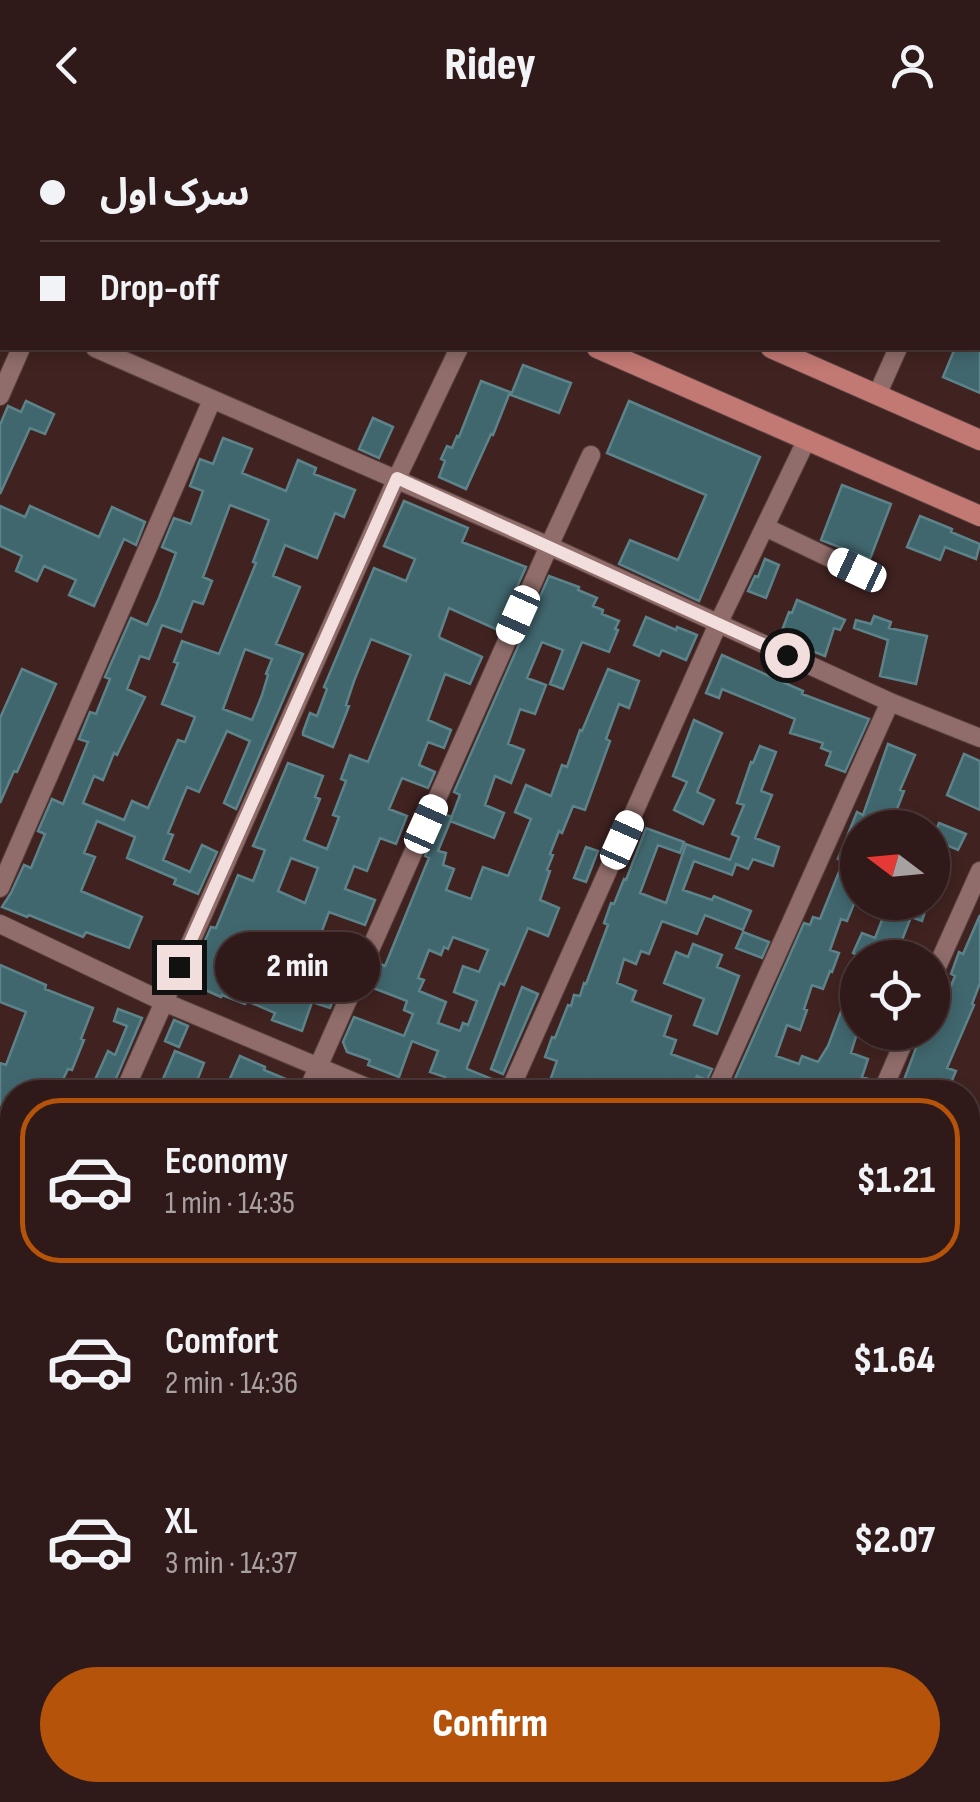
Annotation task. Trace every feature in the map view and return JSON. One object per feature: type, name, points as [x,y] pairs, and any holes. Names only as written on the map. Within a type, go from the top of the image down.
[{"type":"main road","points":[[602,350],[980,516]]},
{"type":"main road","points":[[776,350],[980,440]]},
{"type":"street","points":[[0,396],[20,350]]},
{"type":"street","points":[[100,350],[397,478],[890,702],[980,738]]},
{"type":"street","points":[[129,1080],[397,478],[458,350]]},
{"type":"street","points":[[878,395],[897,350]]},
{"type":"street","points":[[0,888],[212,400]]},
{"type":"street","points":[[514,1080],[718,624],[807,439]]},
{"type":"street","points":[[312,1080],[591,456]]},
{"type":"street","points":[[765,527],[857,570]]},
{"type":"street","points":[[720,1080],[890,702]]},
{"type":"street","points":[[949,940],[980,871]]},
{"type":"street","points":[[0,924],[164,1002],[349,1080]]},
{"type":"street","points":[[887,1080],[900,1050]]},
{"type":"building","points":[[954,350],[980,350],[980,393],[943,377]]},
{"type":"building","points":[[523,365],[571,383],[559,413],[511,395]]},
{"type":"building","points":[[481,381],[510,392],[466,489],[439,477],[445,461],[441,459],[447,446],[452,448],[459,437]]},
{"type":"building","points":[[26,401],[54,414],[45,434],[30,428],[0,494],[0,425],[8,406],[21,412]]},
{"type":"building","points":[[629,401],[760,457],[699,601],[619,564],[630,540],[678,560],[706,495],[607,453]]},
{"type":"building","points":[[373,418],[393,427],[379,458],[359,449]]},
{"type":"building","points":[[223,438],[252,449],[242,473],[286,491],[298,460],[316,468],[314,474],[355,490],[344,517],[335,513],[317,558],[285,545],[273,576],[300,587],[276,644],[303,654],[236,809],[224,803],[250,741],[227,731],[199,792],[187,787],[168,833],[173,835],[163,860],[190,872],[202,845],[217,852],[198,894],[174,884],[176,879],[127,858],[135,837],[97,821],[84,853],[95,857],[81,891],[142,917],[129,948],[86,932],[83,937],[2,907],[24,865],[31,868],[45,834],[38,831],[52,799],[63,804],[88,742],[79,739],[90,712],[96,714],[110,679],[105,677],[131,618],[147,625],[159,598],[176,553],[162,547],[174,518],[191,524],[203,491],[190,486],[200,459],[213,464]],"holes":[[[230,505],[269,520],[253,562],[256,563],[219,654],[182,641],[162,704],[195,717],[185,742],[178,740],[148,808],[132,801],[124,820],[83,803],[94,776],[103,780],[145,697],[127,689],[140,656],[149,659],[162,625],[181,632],[193,601],[203,604],[212,581],[203,577]],[[245,649],[272,659],[252,720],[223,709]]]},
{"type":"building","points":[[842,485],[891,504],[870,559],[821,540]]},
{"type":"building","points":[[404,501],[468,528],[462,542],[526,567],[498,630],[449,608],[440,638],[482,657],[470,684],[445,674],[428,720],[451,730],[444,748],[428,742],[419,765],[435,772],[428,788],[402,778],[389,809],[407,816],[396,844],[380,838],[367,871],[354,866],[345,889],[375,900],[365,925],[329,912],[320,936],[355,949],[355,953],[345,976],[316,967],[308,989],[334,997],[330,1008],[312,1002],[302,1031],[272,1020],[275,1013],[247,1001],[245,1004],[221,997],[190,983],[211,927],[216,928],[238,875],[253,881],[265,850],[253,846],[288,763],[323,776],[315,797],[320,799],[304,840],[327,849],[339,817],[333,815],[346,781],[341,779],[350,755],[368,762],[411,655],[371,639],[333,747],[303,732],[310,713],[317,716],[327,689],[324,687],[374,568],[406,581],[415,559],[384,546]],"holes":[[[291,858],[318,868],[305,903],[278,891]],[[257,947],[279,955],[266,988],[243,979]]]},
{"type":"building","points":[[0,506],[25,517],[30,506],[99,537],[112,507],[145,522],[136,545],[124,539],[94,606],[69,595],[76,580],[44,566],[37,581],[16,571],[22,556],[0,546]]},
{"type":"building","points":[[920,516],[980,544],[976,559],[945,547],[940,560],[907,547]]},
{"type":"building","points":[[765,559],[779,565],[766,598],[748,591]]},
{"type":"building","points":[[549,576],[597,598],[593,606],[619,621],[615,629],[618,630],[609,652],[582,642],[563,689],[550,684],[563,650],[542,642],[527,678],[546,685],[535,714],[520,709],[508,744],[524,750],[511,783],[495,776],[485,805],[504,813],[494,838],[450,821],[460,795],[454,792]]},
{"type":"building","points":[[797,600],[845,620],[840,630],[834,628],[825,656],[779,638]]},
{"type":"building","points":[[874,616],[891,622],[889,628],[927,636],[916,684],[880,676],[888,640],[854,628],[856,620],[871,624]]},
{"type":"building","points":[[646,617],[697,635],[686,660],[662,650],[659,656],[634,645]]},
{"type":"building","points":[[722,655],[803,691],[802,694],[869,719],[845,772],[826,765],[831,752],[821,748],[823,743],[790,733],[795,719],[722,689],[719,698],[706,693]]},
{"type":"building","points":[[22,669],[56,684],[0,803],[0,718]]},
{"type":"building","points":[[608,669],[639,681],[629,708],[619,704],[585,810],[573,806],[550,854],[550,871],[540,900],[559,908],[548,936],[528,928],[504,985],[500,983],[467,1067],[494,1080],[444,1080],[445,1077],[430,1072],[438,1051],[412,1041],[399,1077],[347,1052],[343,1042],[354,1017],[404,1036],[413,1014],[404,1010],[407,1001],[368,986],[378,963],[385,966],[444,814],[452,817],[438,851],[446,853],[443,865],[454,869],[446,890],[471,899],[483,867],[508,876],[531,819],[515,812],[526,785],[551,796]],"holes":[[[453,937],[488,950],[479,972],[463,966],[454,992],[477,1001],[468,1025],[463,1023],[460,1031],[438,1023],[446,1002],[419,991],[424,980],[418,978],[429,950],[441,955]]]},
{"type":"building","points":[[694,720],[722,733],[697,792],[714,800],[703,824],[674,810],[687,782],[673,776]]},
{"type":"building","points":[[888,744],[915,755],[900,790],[904,791],[897,810],[865,810]]},
{"type":"building","points":[[760,746],[776,752],[761,791],[772,795],[755,838],[779,847],[773,866],[753,859],[748,869],[736,864],[732,875],[694,861],[683,890],[712,900],[714,896],[751,911],[743,930],[705,915],[697,934],[662,921],[649,954],[641,951],[636,964],[624,959],[617,983],[636,991],[632,1001],[671,1016],[664,1036],[676,1040],[671,1054],[712,1069],[707,1080],[697,1076],[696,1080],[550,1080],[557,1061],[545,1057],[552,1037],[555,1038],[574,995],[580,996],[586,984],[608,925],[604,923],[611,903],[614,904],[626,880],[646,828],[684,842],[680,853],[658,845],[640,893],[666,903],[686,844],[730,860],[739,837],[732,834],[744,805],[737,803]]},
{"type":"building","points":[[964,754],[980,761],[980,810],[947,795]]},
{"type":"building","points":[[950,827],[966,834],[958,850],[950,847]]},
{"type":"building","points":[[586,847],[598,851],[586,882],[574,878]]},
{"type":"building","points":[[840,869],[841,920],[830,950],[839,953],[823,989],[812,985],[800,1030],[787,1025],[776,1056],[799,1064],[802,1056],[818,1062],[840,1014],[840,1050],[852,1050],[851,1053],[868,1059],[862,1077],[869,1080],[734,1080],[804,923],[810,925],[813,917],[820,919]]},
{"type":"building","points":[[980,915],[980,983],[947,1068],[956,1071],[952,1080],[904,1080],[915,1050],[950,1050],[950,988],[955,976],[951,974],[959,952],[963,954]]},
{"type":"building","points":[[882,920],[910,920],[902,940],[859,940],[862,933],[875,938]]},
{"type":"building","points":[[743,932],[769,942],[762,958],[736,948]]},
{"type":"building","points":[[693,944],[722,955],[717,967],[739,976],[717,1034],[694,1025],[704,999],[664,983],[676,952],[688,957]]},
{"type":"building","points":[[0,965],[93,1008],[72,1070],[68,1069],[63,1080],[0,1080],[0,1063],[6,1065],[26,1012],[0,1002]]},
{"type":"building","points":[[522,987],[538,994],[503,1074],[491,1069]]},
{"type":"building","points":[[118,1009],[142,1018],[115,1080],[95,1080],[108,1051],[115,1055],[127,1026],[114,1021]]},
{"type":"building","points":[[174,1020],[188,1026],[179,1047],[165,1041]]},
{"type":"building","points":[[175,1051],[204,1063],[197,1080],[163,1079]]},
{"type":"building","points":[[240,1056],[288,1080],[229,1080]]},
{"type":"route","points":[[179,967],[397,478],[787,655]]}]
